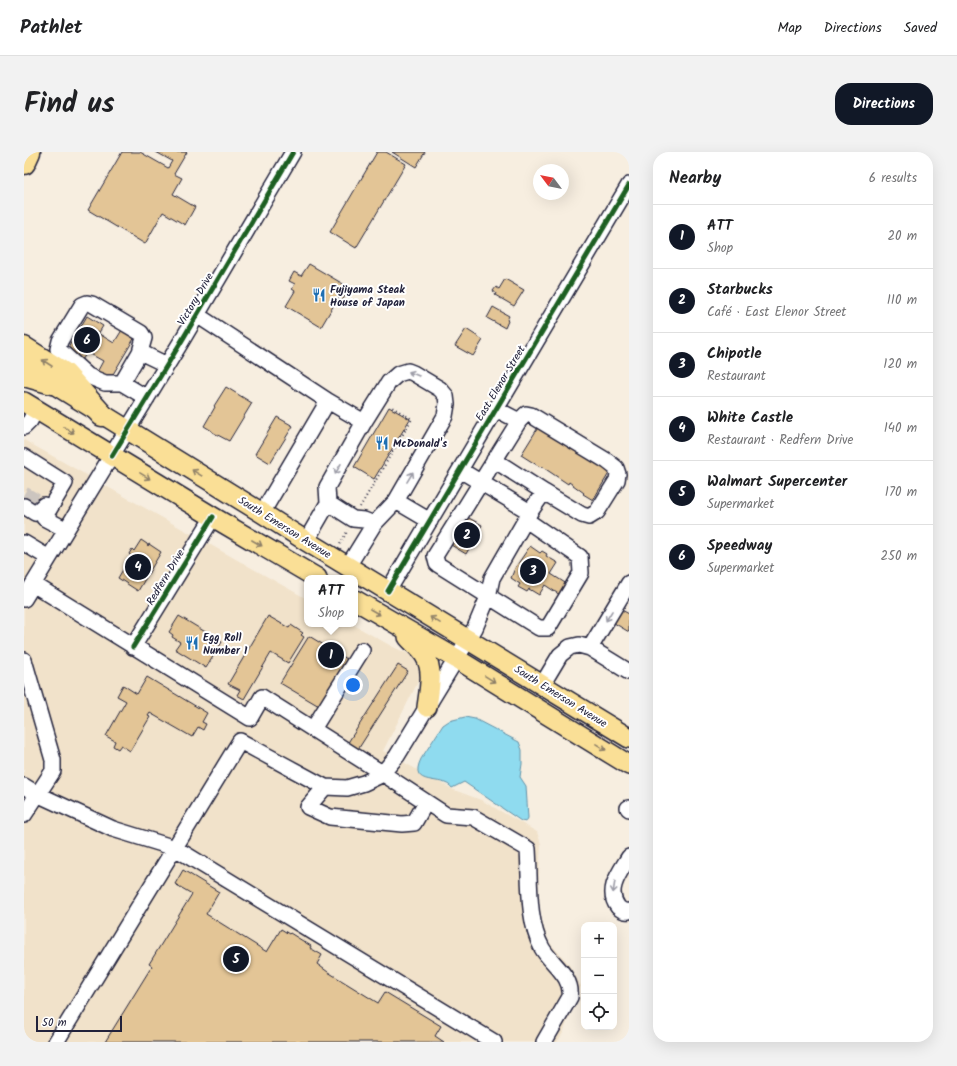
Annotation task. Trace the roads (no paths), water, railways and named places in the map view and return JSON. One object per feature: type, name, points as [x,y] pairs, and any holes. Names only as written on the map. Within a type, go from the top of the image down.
[{"type":"highway","points":[[24,163],[29,152]]},
{"type":"highway","points":[[24,348],[65,374],[102,415]]},
{"type":"highway","points":[[24,376],[70,379]]},
{"type":"main road","points":[[24,364],[70,379]]},
{"type":"main road","points":[[30,406],[312,575]]},
{"type":"main road","name":"South Emerson Avenue","points":[[102,415],[629,738]]},
{"type":"main road","name":"South Emerson Avenue","points":[[358,602],[457,659],[629,765]]},
{"type":"main road","points":[[394,623],[425,656],[429,666],[430,679],[427,707]]},
{"type":"street","name":"Victory Drive","points":[[24,599],[65,529],[128,430],[293,152]]},
{"type":"street","name":"East Elenor Street","points":[[388,591],[629,185]]},
{"type":"street","points":[[122,383],[140,352],[144,338],[141,333],[92,304],[87,303],[82,305],[60,341],[58,349],[70,379],[105,383],[122,383],[147,398]]},
{"type":"street","points":[[197,315],[328,401],[364,422]]},
{"type":"street","points":[[140,352],[167,365]]},
{"type":"street","points":[[306,541],[328,503],[327,487],[389,382],[398,374],[408,372],[413,373],[440,389],[446,396],[447,404],[445,416],[396,501],[374,524],[348,566]]},
{"type":"street","points":[[262,513],[328,401]]},
{"type":"street","points":[[24,427],[30,421],[30,406]]},
{"type":"street","points":[[496,408],[519,420]]},
{"type":"street","points":[[460,470],[481,481],[580,557],[582,573],[548,628],[539,628],[488,597],[437,564],[435,556],[481,481],[494,460],[519,420],[526,414],[607,462],[616,468],[618,474],[617,480],[597,512],[589,517],[582,515],[494,460]]},
{"type":"street","points":[[24,457],[65,483],[38,505],[44,518],[65,529]]},
{"type":"street","points":[[56,1042],[240,741],[325,787],[347,788],[364,783],[382,773],[397,756],[475,628],[488,597],[492,578],[528,516],[544,492]]},
{"type":"street","points":[[396,501],[430,521]]},
{"type":"street","points":[[328,503],[353,519],[364,520],[374,524]]},
{"type":"street","name":"Redfern Drive","points":[[133,647],[213,517]]},
{"type":"street","points":[[24,543],[49,558]]},
{"type":"street","points":[[590,648],[629,583]]},
{"type":"street","points":[[33,584],[250,718],[262,697],[446,815],[473,817],[528,848],[532,922],[542,948],[564,974],[571,989],[570,997],[544,1042]]},
{"type":"street","points":[[542,685],[560,655],[570,647],[579,646],[590,648],[629,672]]},
{"type":"street","points":[[313,729],[362,650]]},
{"type":"street","points":[[24,660],[52,760],[53,770],[24,815]]},
{"type":"street","points":[[24,786],[37,794],[113,829],[175,848],[492,1041]]},
{"type":"street","points":[[325,787],[308,808],[330,817],[402,824],[414,823],[426,802]]},
{"type":"street","points":[[629,857],[613,886],[613,897],[616,905],[621,910],[627,912],[629,911]]},
{"type":"water","points":[[465,717],[475,719],[519,742],[522,750],[520,777],[526,786],[528,818],[526,822],[521,821],[464,782],[452,788],[448,784],[428,780],[419,774],[418,768],[421,759],[443,725],[449,721]]},
{"type":"tunnel","points":[[24,494],[36,501]]},
{"type":"place","name":"Fujiyama Steak House of Japan","points":[[319,295]]},
{"type":"place","name":"Speedway","points":[[87,340]]},
{"type":"place","name":"McDonald's","points":[[382,443]]},
{"type":"place","name":"Starbucks","points":[[467,535]]},
{"type":"place","name":"White Castle","points":[[138,567]]},
{"type":"place","name":"Chipotle","points":[[533,571]]},
{"type":"place","name":"Egg Roll Number 1","points":[[192,643]]},
{"type":"place","name":"ATT","points":[[331,655]]},
{"type":"place","name":"Walmart Supercenter","points":[[236,959]]}]
